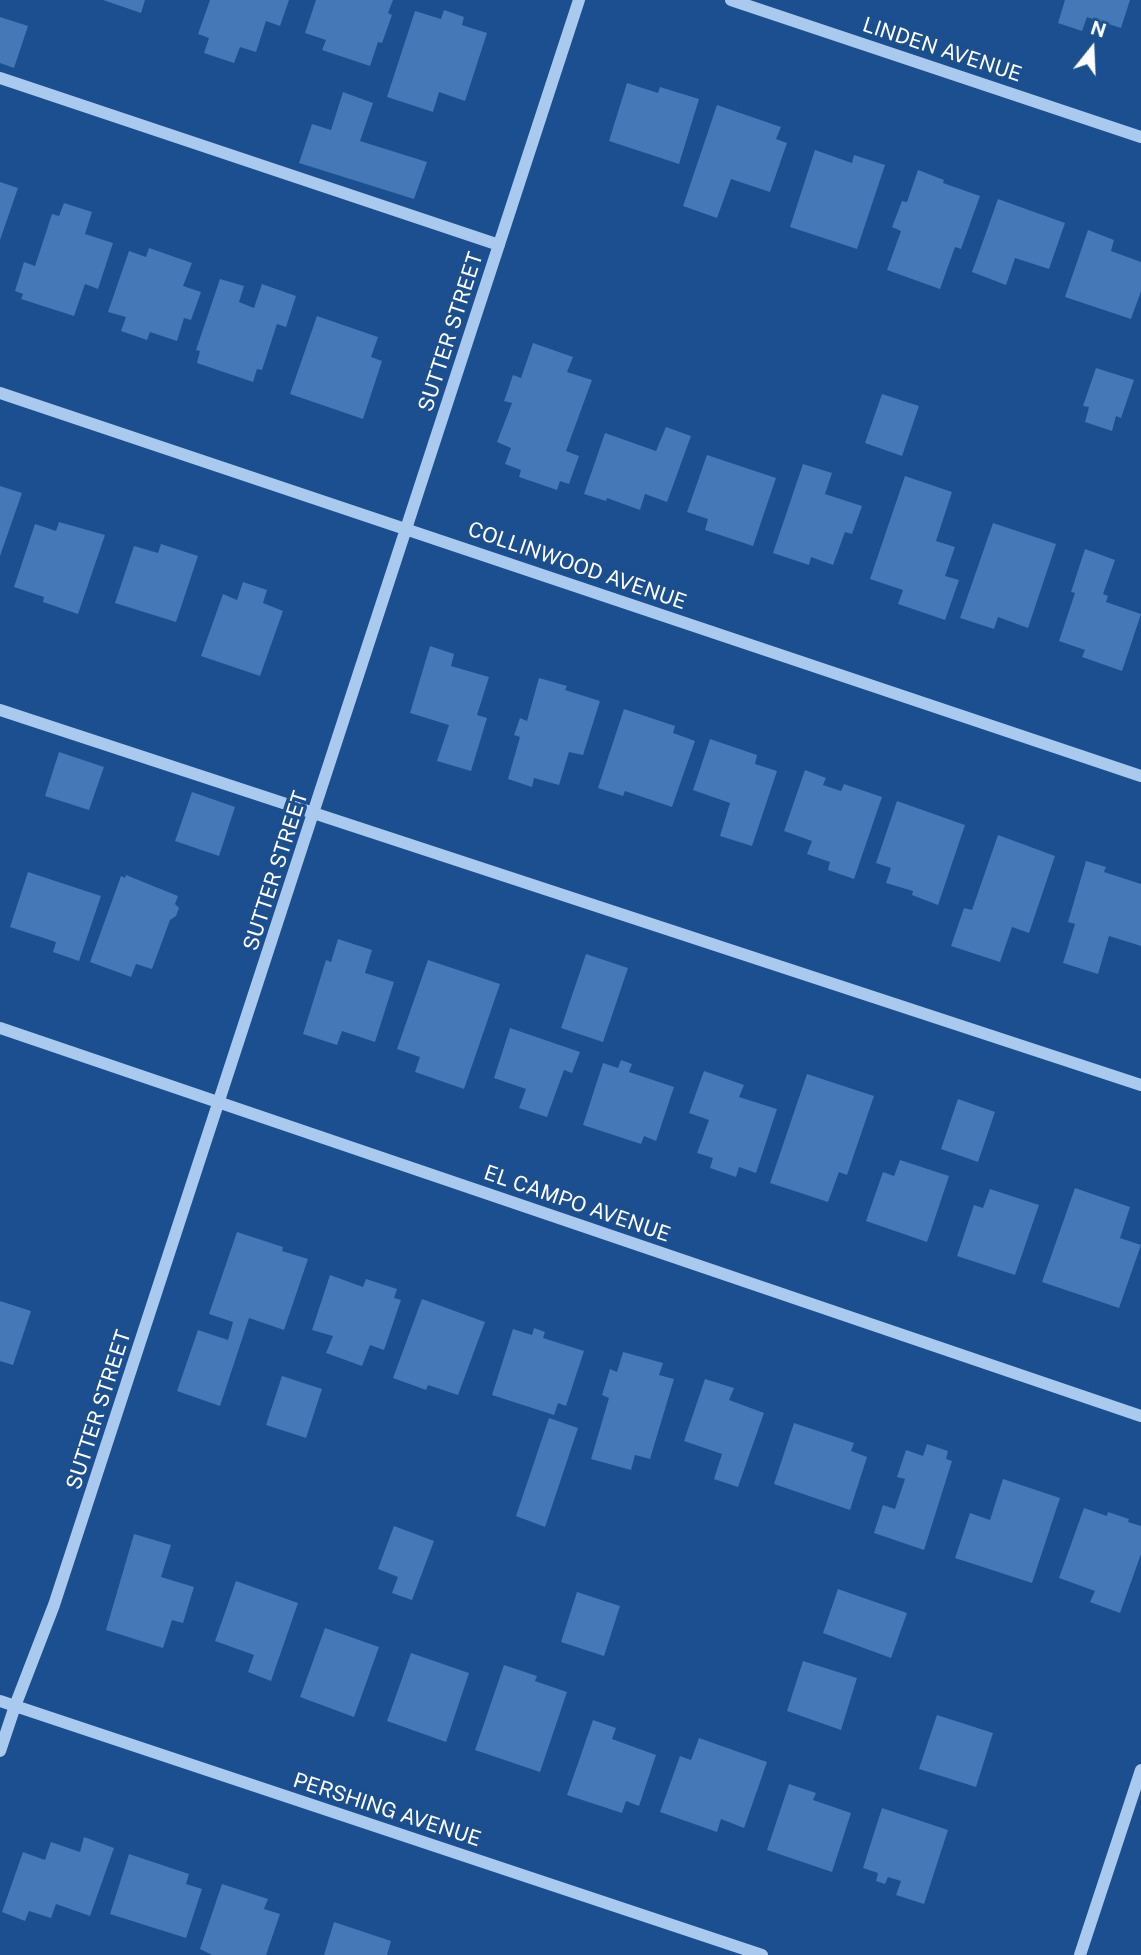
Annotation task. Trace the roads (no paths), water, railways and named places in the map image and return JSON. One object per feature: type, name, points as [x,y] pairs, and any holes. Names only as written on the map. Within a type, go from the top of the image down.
[{"type":"street","name":"SUTTER STREET","points":[[0,1751],[54,1605],[220,1103],[579,0]]},
{"type":"street","name":"LINDEN AVENUE","points":[[730,0],[1141,137]]},
{"type":"street","points":[[0,78],[499,245]]},
{"type":"street","name":"COLLINWOOD AVENUE","points":[[0,393],[1141,776]]},
{"type":"street","points":[[0,710],[1141,1085]]},
{"type":"street","name":"EL CAMPO AVENUE","points":[[0,1028],[1141,1416]]},
{"type":"street","name":"PERSHING AVENUE","points":[[0,1701],[762,1955]]},
{"type":"street","points":[[1080,1955],[1141,1770]]}]
